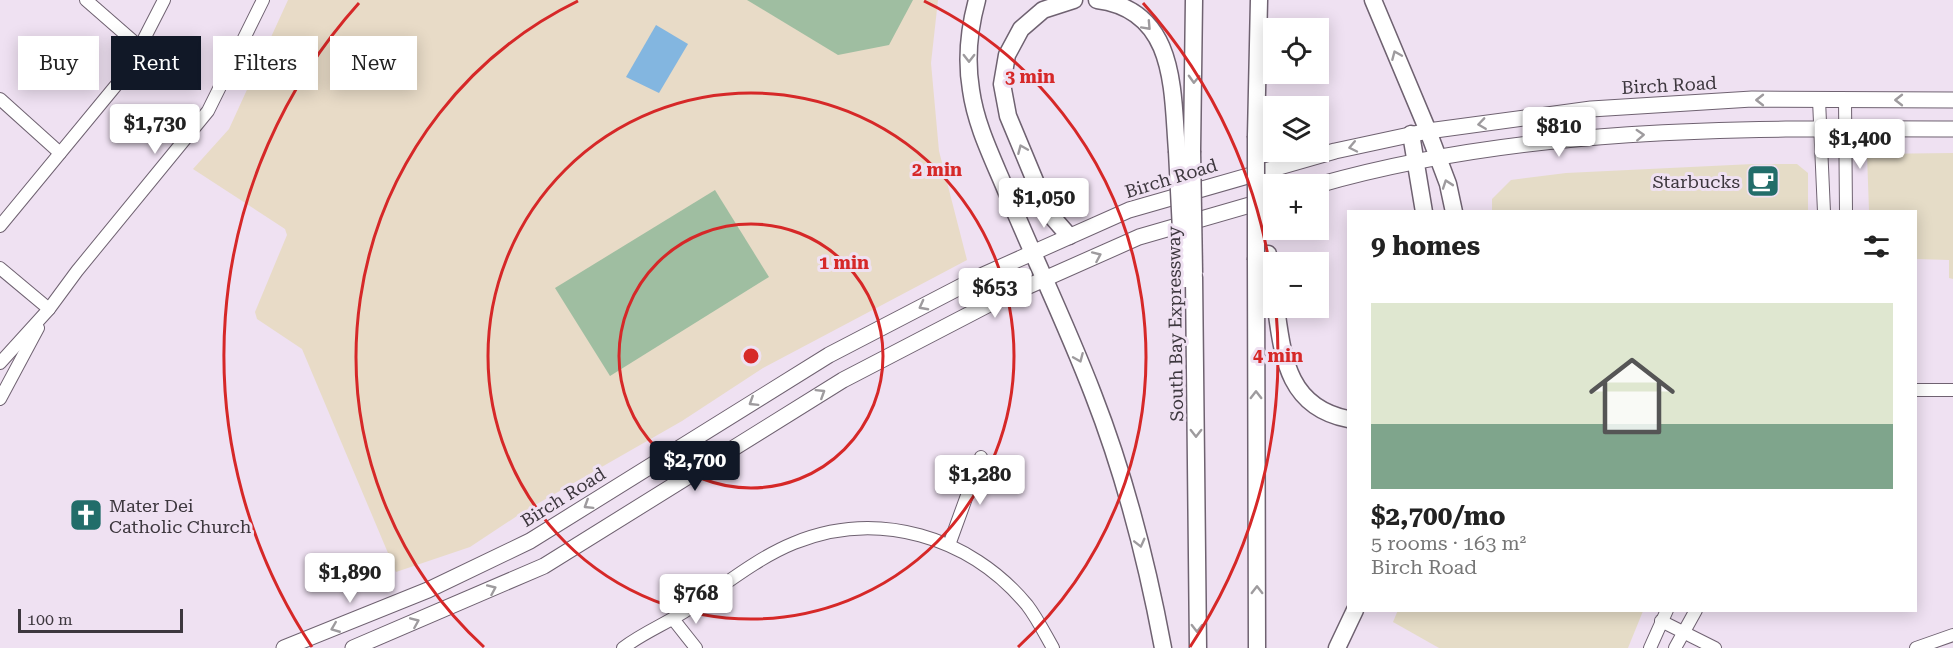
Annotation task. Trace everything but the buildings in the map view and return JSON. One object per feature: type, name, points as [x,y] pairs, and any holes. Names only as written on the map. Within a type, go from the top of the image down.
[{"type":"highway","points":[[977,0],[969,46],[973,103],[985,142],[1079,358],[1116,457],[1139,539],[1163,648]]},
{"type":"highway","points":[[1070,236],[1048,212],[1008,116],[1002,84],[1007,55],[1021,30],[1043,10],[1074,0]]},
{"type":"highway","points":[[1097,0],[1121,7],[1140,19],[1163,48],[1171,77],[1184,151]]},
{"type":"highway","points":[[1184,151],[1194,0]]},
{"type":"highway","points":[[1257,648],[1262,257],[1256,141],[1259,0]]},
{"type":"highway","points":[[1373,0],[1428,131],[1436,158],[1448,184],[1454,210]]},
{"type":"highway","points":[[1411,135],[1424,210]]},
{"type":"highway","name":"South Bay Expressway","points":[[1184,151],[1183,270],[1190,278],[1194,301],[1198,648]]},
{"type":"highway","points":[[1277,318],[1282,357],[1295,385],[1316,406],[1347,419]]},
{"type":"highway","points":[[1337,648],[1354,612]]},
{"type":"main road","name":"Birch Road","points":[[284,648],[429,590],[530,541],[829,355],[983,275],[1129,210],[1335,151],[1428,131],[1591,109],[1752,99],[1953,100]]},
{"type":"main road","points":[[1329,183],[1436,158],[1594,137],[1753,128],[1953,129]]},
{"type":"main road","points":[[353,648],[544,566],[843,380],[995,301],[1139,237],[1263,201]]},
{"type":"street","points":[[86,0],[127,36]]},
{"type":"street","points":[[147,36],[164,0]]},
{"type":"street","points":[[0,363],[49,309],[77,271],[208,111],[262,0]]},
{"type":"street","points":[[0,226],[112,90]]},
{"type":"street","points":[[0,99],[60,153]]},
{"type":"street","points":[[1819,100],[1824,210]]},
{"type":"street","points":[[1845,100],[1846,210]]},
{"type":"street","points":[[0,268],[49,309]]},
{"type":"street","points":[[0,399],[49,309]]},
{"type":"street","points":[[1917,390],[1953,390]]},
{"type":"street","points":[[949,545],[981,457]]},
{"type":"street","points":[[623,648],[674,619],[773,553],[813,536],[845,529],[895,528],[949,545],[980,562],[1011,587],[1028,607],[1053,648]]},
{"type":"street","points":[[1675,648],[1695,612]]},
{"type":"street","points":[[1650,648],[1664,616],[1684,632],[1715,648]]},
{"type":"street","points":[[674,619],[696,648]]},
{"type":"street","points":[[1916,648],[1953,635]]},
{"type":"shaded area","points":[[288,0],[938,0],[931,63],[939,151],[967,260],[763,368],[682,421],[523,512],[470,547],[396,572],[302,349],[257,319],[255,312],[287,235],[285,229],[193,169],[229,129],[247,90],[318,90],[318,36],[272,36]]},
{"type":"shaded area","points":[[1953,153],[1953,279],[1949,278],[1949,260],[1917,259],[1917,210],[1869,210],[1867,154]]},
{"type":"shaded area","points":[[1797,164],[1808,173],[1808,210],[1492,210],[1492,199],[1511,180],[1566,173]]},
{"type":"shaded area","points":[[1397,612],[1643,612],[1628,648],[1439,648],[1393,622]]},
{"type":"green space","points":[[747,0],[913,0],[889,45],[838,55]]},
{"type":"green space","points":[[715,190],[769,277],[610,376],[555,288]]},
{"type":"water","points":[[656,25],[688,44],[659,93],[626,77]]},
{"type":"place","name":"Starbucks","points":[[1763,181]]},
{"type":"place","name":"Mater Dei Catholic Church","points":[[86,515]]}]
